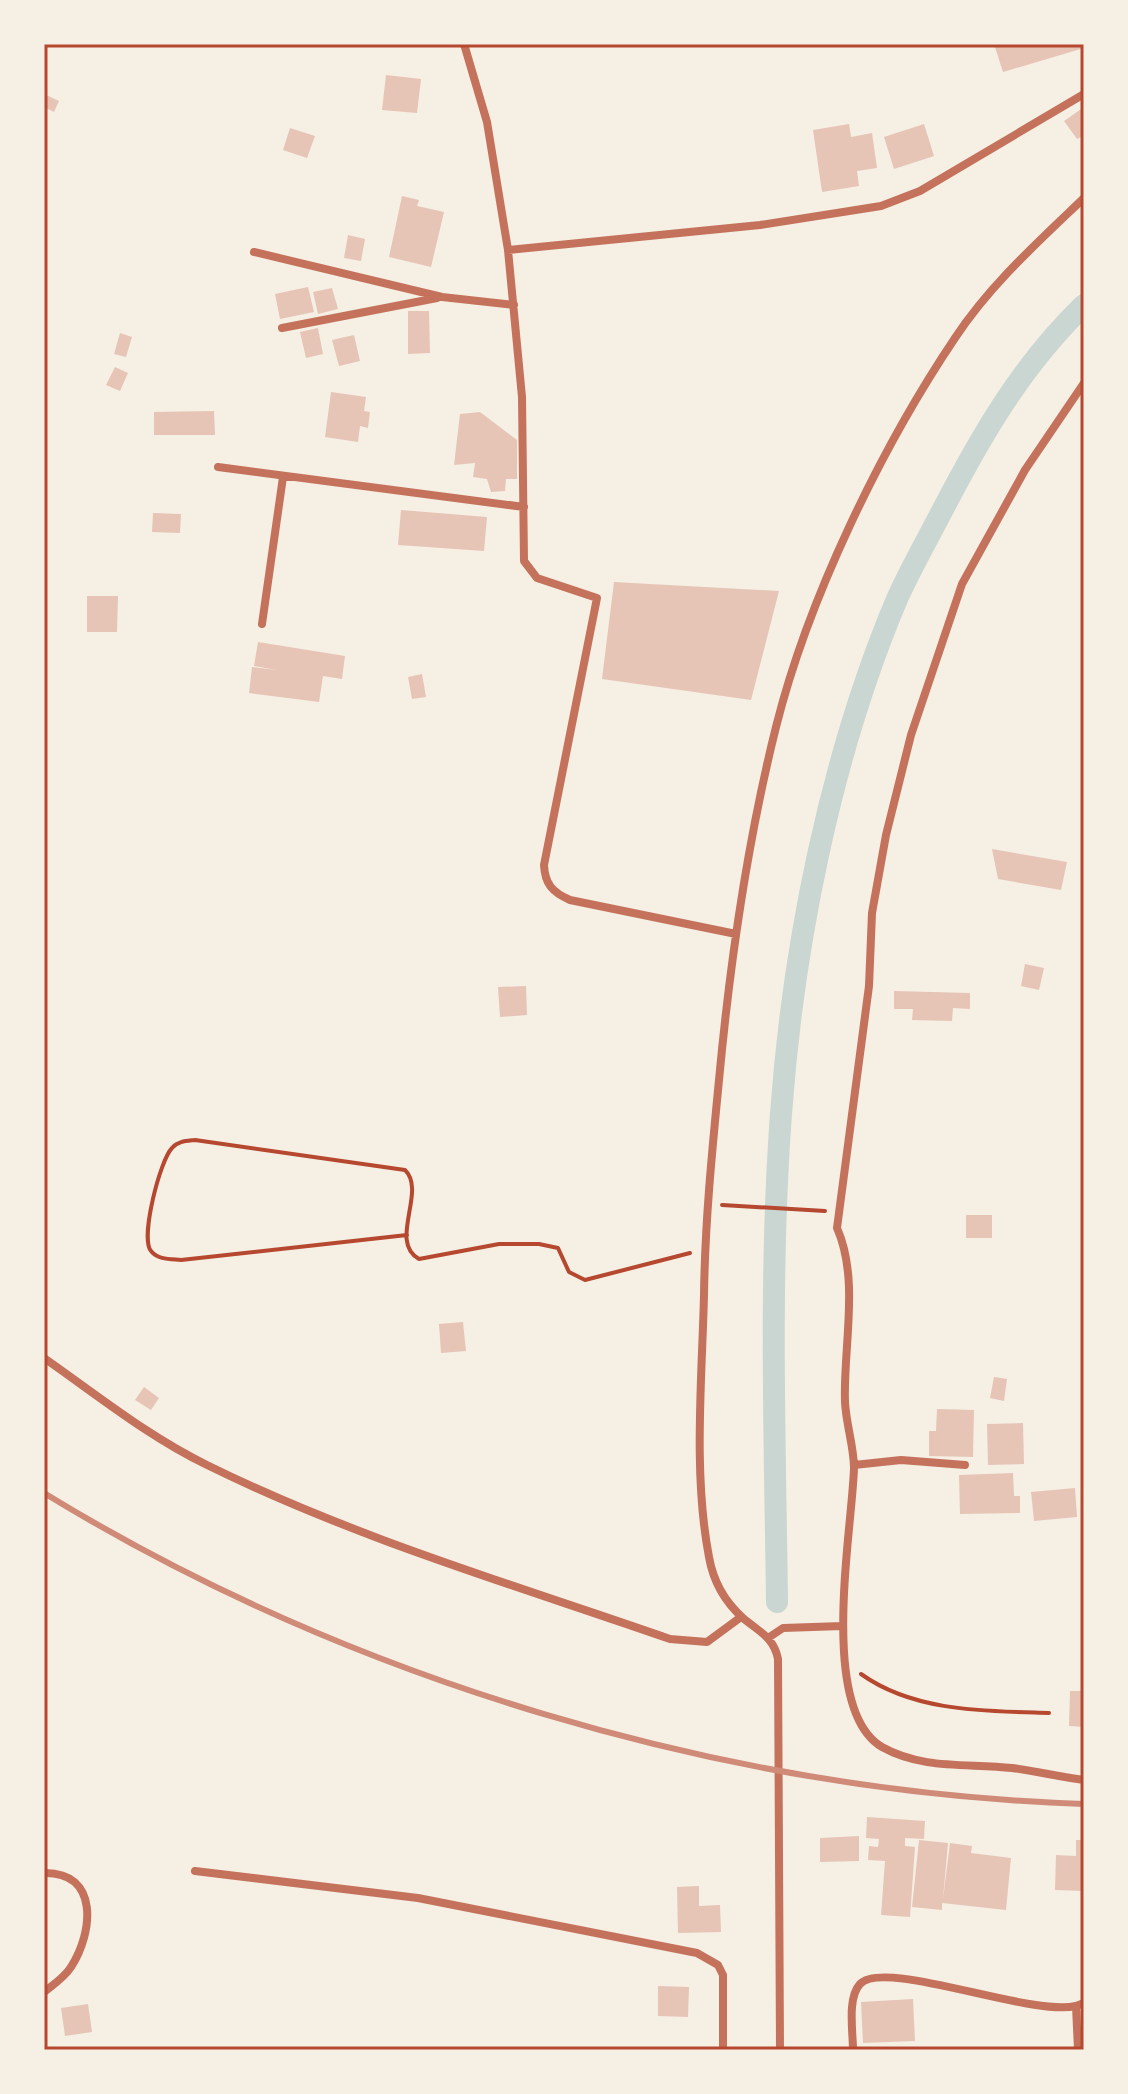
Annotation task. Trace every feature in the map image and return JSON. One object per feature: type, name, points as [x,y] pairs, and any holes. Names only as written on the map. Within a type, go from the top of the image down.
[{"type":"street","points":[[464,44],[487,122],[508,250],[522,397],[524,561],[531,574],[597,598],[544,865],[545,878],[550,888],[570,900],[736,934]]},
{"type":"street","points":[[508,250],[760,225],[881,206],[920,191],[1084,94]]},
{"type":"street","points":[[780,2050],[779,1670],[776,1648],[741,1617],[719,1588],[706,1539],[701,1436],[706,1204],[736,934],[776,726],[812,616],[835,559],[881,467],[955,337],[1009,270],[1084,198]]},
{"type":"street","points":[[254,252],[442,297],[514,305]]},
{"type":"street","points":[[282,328],[442,297]]},
{"type":"street","points":[[1084,383],[1025,470],[962,584],[911,735],[886,835],[872,913],[869,986],[837,1228],[847,1263],[845,1401],[854,1465],[842,1626],[854,1708],[862,1729],[878,1744],[896,1754],[929,1763],[1012,1768],[1084,1780]]},
{"type":"street","points":[[218,467],[524,507]]},
{"type":"street","points":[[262,624],[283,477]]},
{"type":"street","points":[[44,1358],[138,1424],[204,1464],[358,1530],[670,1639],[707,1642],[741,1617]]},
{"type":"street","points":[[854,1465],[901,1460],[965,1465]]},
{"type":"street","points":[[768,1638],[783,1628],[842,1626]]},
{"type":"street","points":[[195,1871],[418,1898],[564,1924],[697,1953],[718,1965],[723,1975],[723,2050]]},
{"type":"street","points":[[44,1873],[70,1877],[81,1889],[88,1907],[73,1963],[44,1992]]},
{"type":"street","points":[[853,2050],[854,1994],[863,1981],[896,1978],[1038,2006],[1080,2005],[1078,2050]]},
{"type":"path","points":[[407,1235],[181,1260],[158,1257],[152,1252],[147,1239],[155,1196],[169,1151],[179,1143],[195,1140],[405,1170],[412,1182],[407,1235],[412,1255],[425,1259],[484,1245],[554,1246],[569,1272],[585,1280],[677,1254],[705,1252]]},
{"type":"path","points":[[706,1204],[839,1211]]},
{"type":"path","points":[[847,1662],[886,1690],[917,1701],[1049,1713]]},
{"type":"building","points":[[994,44],[1084,44],[1084,48],[1003,72]]},
{"type":"building","points":[[386,75],[421,79],[417,113],[382,110]]},
{"type":"building","points":[[44,94],[59,101],[54,112],[44,107]]},
{"type":"building","points":[[1084,107],[1084,135],[1077,139],[1064,121]]},
{"type":"building","points":[[849,124],[851,137],[872,133],[877,168],[857,171],[859,186],[822,192],[813,130]]},
{"type":"building","points":[[924,124],[934,156],[894,169],[884,137]]},
{"type":"building","points":[[290,128],[315,136],[307,158],[283,150]]},
{"type":"building","points":[[402,196],[419,200],[417,206],[444,212],[431,267],[389,257]]},
{"type":"building","points":[[348,235],[365,239],[361,261],[344,258]]},
{"type":"building","points":[[308,287],[314,312],[280,319],[275,294]]},
{"type":"building","points":[[332,288],[338,309],[318,314],[313,292]]},
{"type":"building","points":[[408,311],[429,311],[430,353],[408,354]]},
{"type":"building","points":[[318,328],[323,354],[306,358],[300,332]]},
{"type":"building","points":[[120,333],[132,337],[126,357],[114,354]]},
{"type":"building","points":[[354,335],[360,361],[339,366],[332,340]]},
{"type":"building","points":[[115,367],[128,373],[120,391],[106,385]]},
{"type":"building","points":[[331,392],[366,397],[364,411],[370,412],[368,428],[360,426],[358,442],[325,437]]},
{"type":"building","points":[[214,411],[215,435],[154,435],[154,412]]},
{"type":"building","points":[[480,412],[517,440],[517,479],[506,479],[505,491],[491,492],[487,479],[473,477],[475,463],[454,465],[460,414]]},
{"type":"building","points":[[401,510],[487,517],[484,551],[398,545]]},
{"type":"building","points":[[153,513],[181,514],[180,533],[152,532]]},
{"type":"building","points":[[614,582],[779,591],[751,700],[602,679]]},
{"type":"building","points":[[87,596],[118,596],[117,632],[87,632]]},
{"type":"building","points":[[258,642],[345,656],[342,679],[323,676],[319,702],[249,693],[252,667],[277,670],[254,666]]},
{"type":"building","points":[[422,674],[426,697],[412,699],[408,677]]},
{"type":"building","points":[[992,849],[1067,862],[1061,890],[998,879]]},
{"type":"building","points":[[1025,964],[1044,968],[1039,990],[1021,986]]},
{"type":"building","points":[[526,986],[527,1015],[500,1017],[498,987]]},
{"type":"building","points":[[894,991],[970,993],[970,1009],[953,1008],[952,1021],[912,1020],[913,1009],[894,1009]]},
{"type":"building","points":[[966,1215],[992,1215],[992,1238],[966,1238]]},
{"type":"building","points":[[463,1322],[466,1351],[441,1353],[439,1324]]},
{"type":"building","points":[[994,1377],[1007,1379],[1004,1401],[990,1398]]},
{"type":"building","points":[[144,1387],[159,1398],[151,1410],[135,1400]]},
{"type":"building","points":[[937,1409],[974,1410],[973,1457],[929,1456],[929,1431],[936,1431]]},
{"type":"building","points":[[1023,1423],[1024,1464],[988,1465],[987,1424]]},
{"type":"building","points":[[1013,1473],[1014,1496],[1020,1496],[1020,1513],[960,1514],[959,1475]]},
{"type":"building","points":[[1075,1488],[1077,1517],[1034,1521],[1031,1492]]},
{"type":"building","points":[[1070,1691],[1084,1691],[1084,1727],[1069,1726]]},
{"type":"building","points":[[867,1817],[925,1821],[924,1839],[905,1838],[905,1846],[915,1847],[910,1917],[881,1915],[885,1861],[868,1860],[869,1846],[878,1847],[879,1839],[866,1838]]},
{"type":"building","points":[[859,1836],[859,1861],[820,1862],[820,1838]]},
{"type":"building","points":[[919,1840],[948,1843],[943,1899],[950,1843],[972,1846],[971,1853],[1011,1858],[1006,1910],[942,1903],[942,1910],[912,1907]]},
{"type":"building","points":[[1076,1840],[1084,1840],[1084,1891],[1055,1890],[1056,1855],[1076,1856]]},
{"type":"building","points":[[699,1886],[699,1906],[720,1905],[721,1932],[678,1933],[677,1887]]},
{"type":"building","points":[[658,1986],[689,1987],[688,2017],[658,2016]]},
{"type":"building","points":[[913,1999],[915,2041],[863,2043],[861,2002]]},
{"type":"building","points":[[88,2004],[92,2032],[65,2036],[61,2008]]},
{"type":"waterway","points":[[777,1602],[774,1358],[775,1236],[781,1114],[795,984],[834,786],[874,659],[897,599],[918,556],[1004,403],[1041,352],[1084,305]]},
{"type":"railway","points":[[44,1493],[162,1560],[285,1619],[413,1670],[544,1714],[678,1750],[813,1777],[949,1795],[1084,1804]]}]
